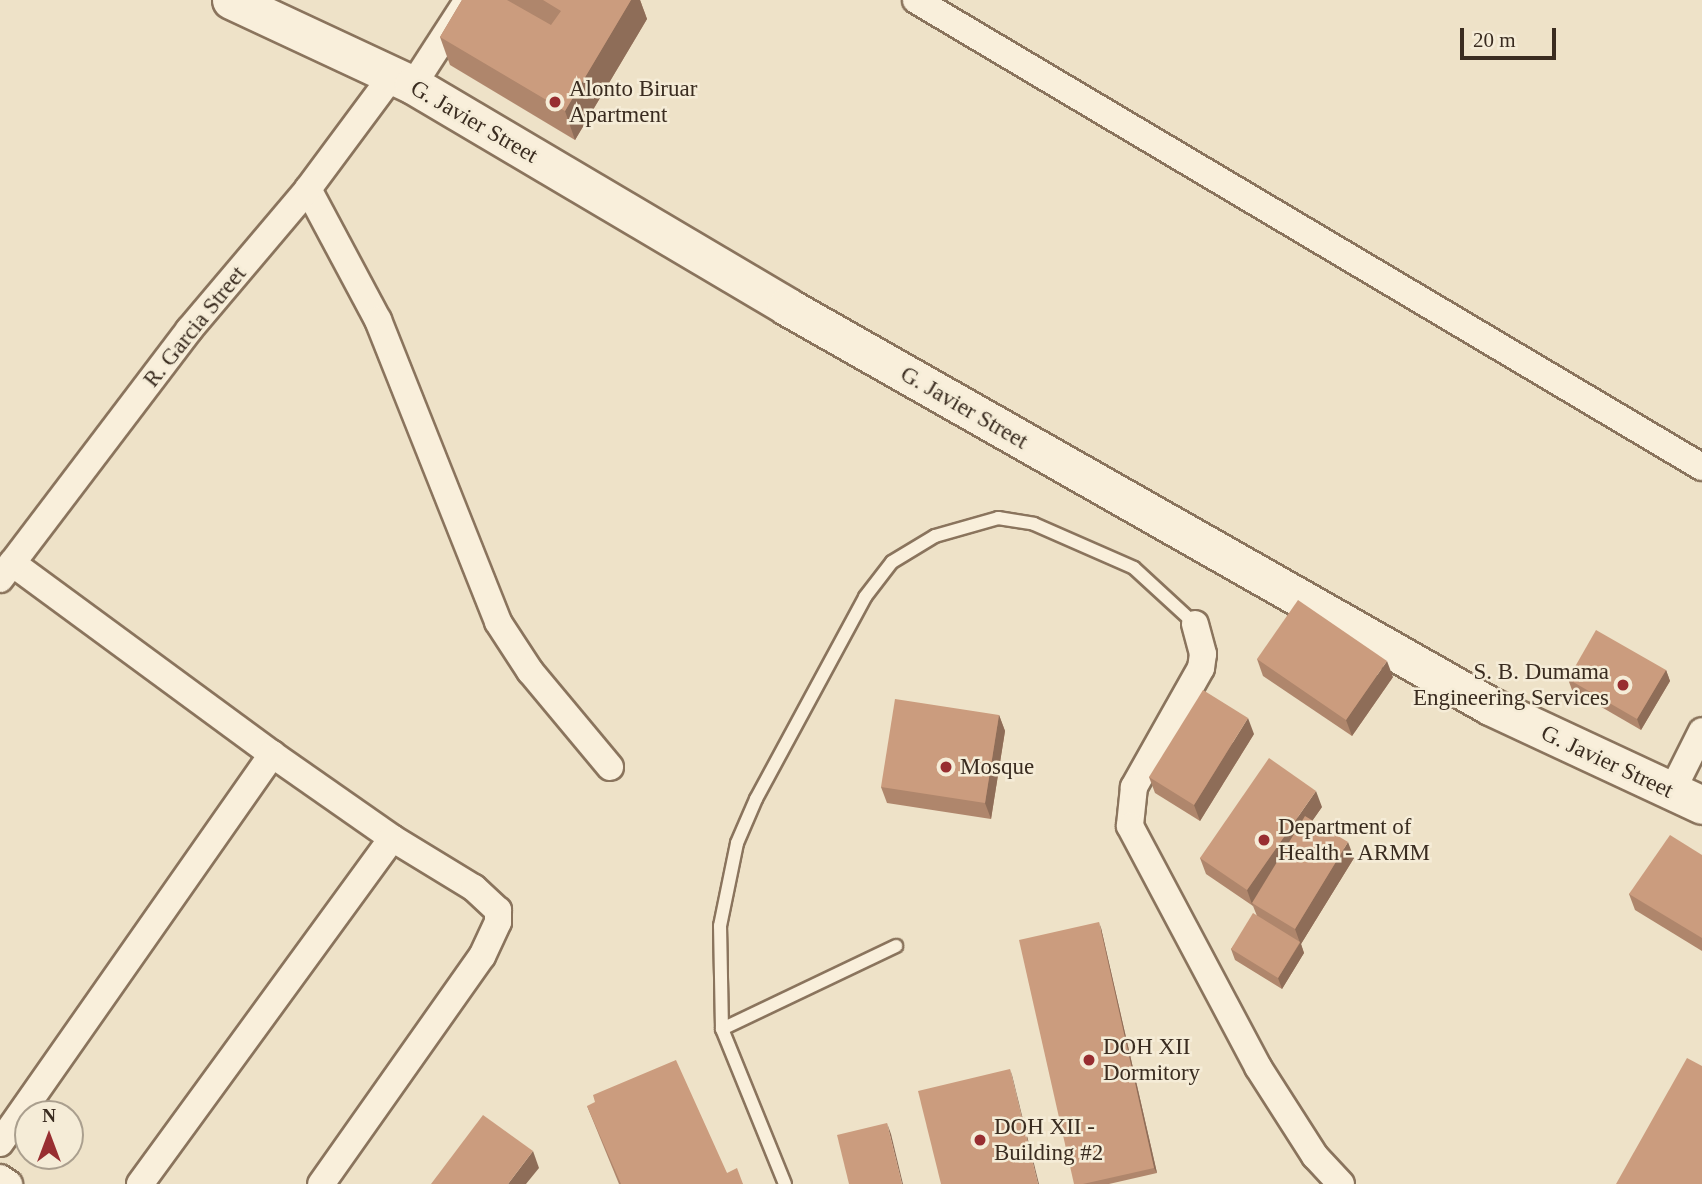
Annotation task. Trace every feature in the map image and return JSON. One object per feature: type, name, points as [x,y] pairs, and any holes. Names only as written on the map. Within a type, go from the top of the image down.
[{"type":"street","name":"G. Javier Street","points":[[231,0],[403,80],[786,306],[1490,706],[1687,799]]},
{"type":"street","name":"R. Garcia Street","points":[[6,571],[189,330],[468,0]]},
{"type":"street","points":[[916,0],[1702,467]]},
{"type":"street","points":[[308,189],[377,320],[498,622],[530,671],[610,767]]},
{"type":"street","points":[[6,571],[392,838],[492,901],[498,922],[482,956],[321,1184]]},
{"type":"street","points":[[1195,624],[1203,654],[1201,668],[1134,787],[1130,826],[1258,1067],[1315,1156],[1341,1184]]},
{"type":"street","points":[[1687,799],[1702,731]]},
{"type":"street","points":[[0,1143],[272,754]]},
{"type":"street","points":[[140,1184],[392,838]]},
{"type":"street","points":[[0,1178],[9,1184]]},
{"type":"lane","points":[[785,1184],[722,1029],[720,926],[737,843],[808,699],[865,597],[892,562],[935,536],[966,524],[998,518],[1034,524],[1134,568],[1195,624]]},
{"type":"lane","points":[[722,1029],[896,946]]},
{"type":"building","points":[[462,0],[507,0],[551,25],[561,11],[543,0],[631,0],[565,111],[440,37]]},
{"type":"building","points":[[1298,600],[1387,661],[1346,720],[1257,659]]},
{"type":"building","points":[[1596,630],[1666,670],[1637,719],[1568,679]]},
{"type":"building","points":[[1203,690],[1248,718],[1194,805],[1149,777]]},
{"type":"building","name":"Mosque","points":[[895,699],[999,715],[985,803],[881,787]]},
{"type":"building","name":"Department of Health - ARMM","points":[[1269,758],[1316,791],[1247,890],[1200,858]]},
{"type":"building","points":[[1305,816],[1348,842],[1295,929],[1252,903]]},
{"type":"building","points":[[1670,835],[1702,855],[1702,938],[1629,894]]},
{"type":"building","points":[[1253,913],[1300,942],[1278,978],[1231,949]]},
{"type":"building","name":"DOH XII Dormitory","points":[[1099,922],[1154,1168],[1074,1184],[1019,940]]},
{"type":"building","points":[[1687,1058],[1702,1066],[1702,1184],[1616,1184]]},
{"type":"building","points":[[676,1060],[727,1173],[737,1168],[743,1184],[621,1184],[587,1106],[595,1102],[593,1095]]},
{"type":"building","name":"DOH XII - Building #2","points":[[1010,1069],[1038,1184],[941,1184],[918,1091]]},
{"type":"building","points":[[483,1115],[533,1151],[508,1184],[431,1184]]},
{"type":"building","points":[[887,1123],[902,1184],[849,1184],[837,1135]]},
{"type":"place","name":"Alonto Biruar Apartment","points":[[555,102]]},
{"type":"place","name":"S. B. Dumama Engineering Services","points":[[1623,685]]},
{"type":"place","name":"Mosque","points":[[946,767]]},
{"type":"place","name":"Department of Health - ARMM","points":[[1264,840]]},
{"type":"place","name":"DOH XII Dormitory","points":[[1089,1060]]},
{"type":"place","name":"DOH XII - Building #2","points":[[980,1140]]}]
